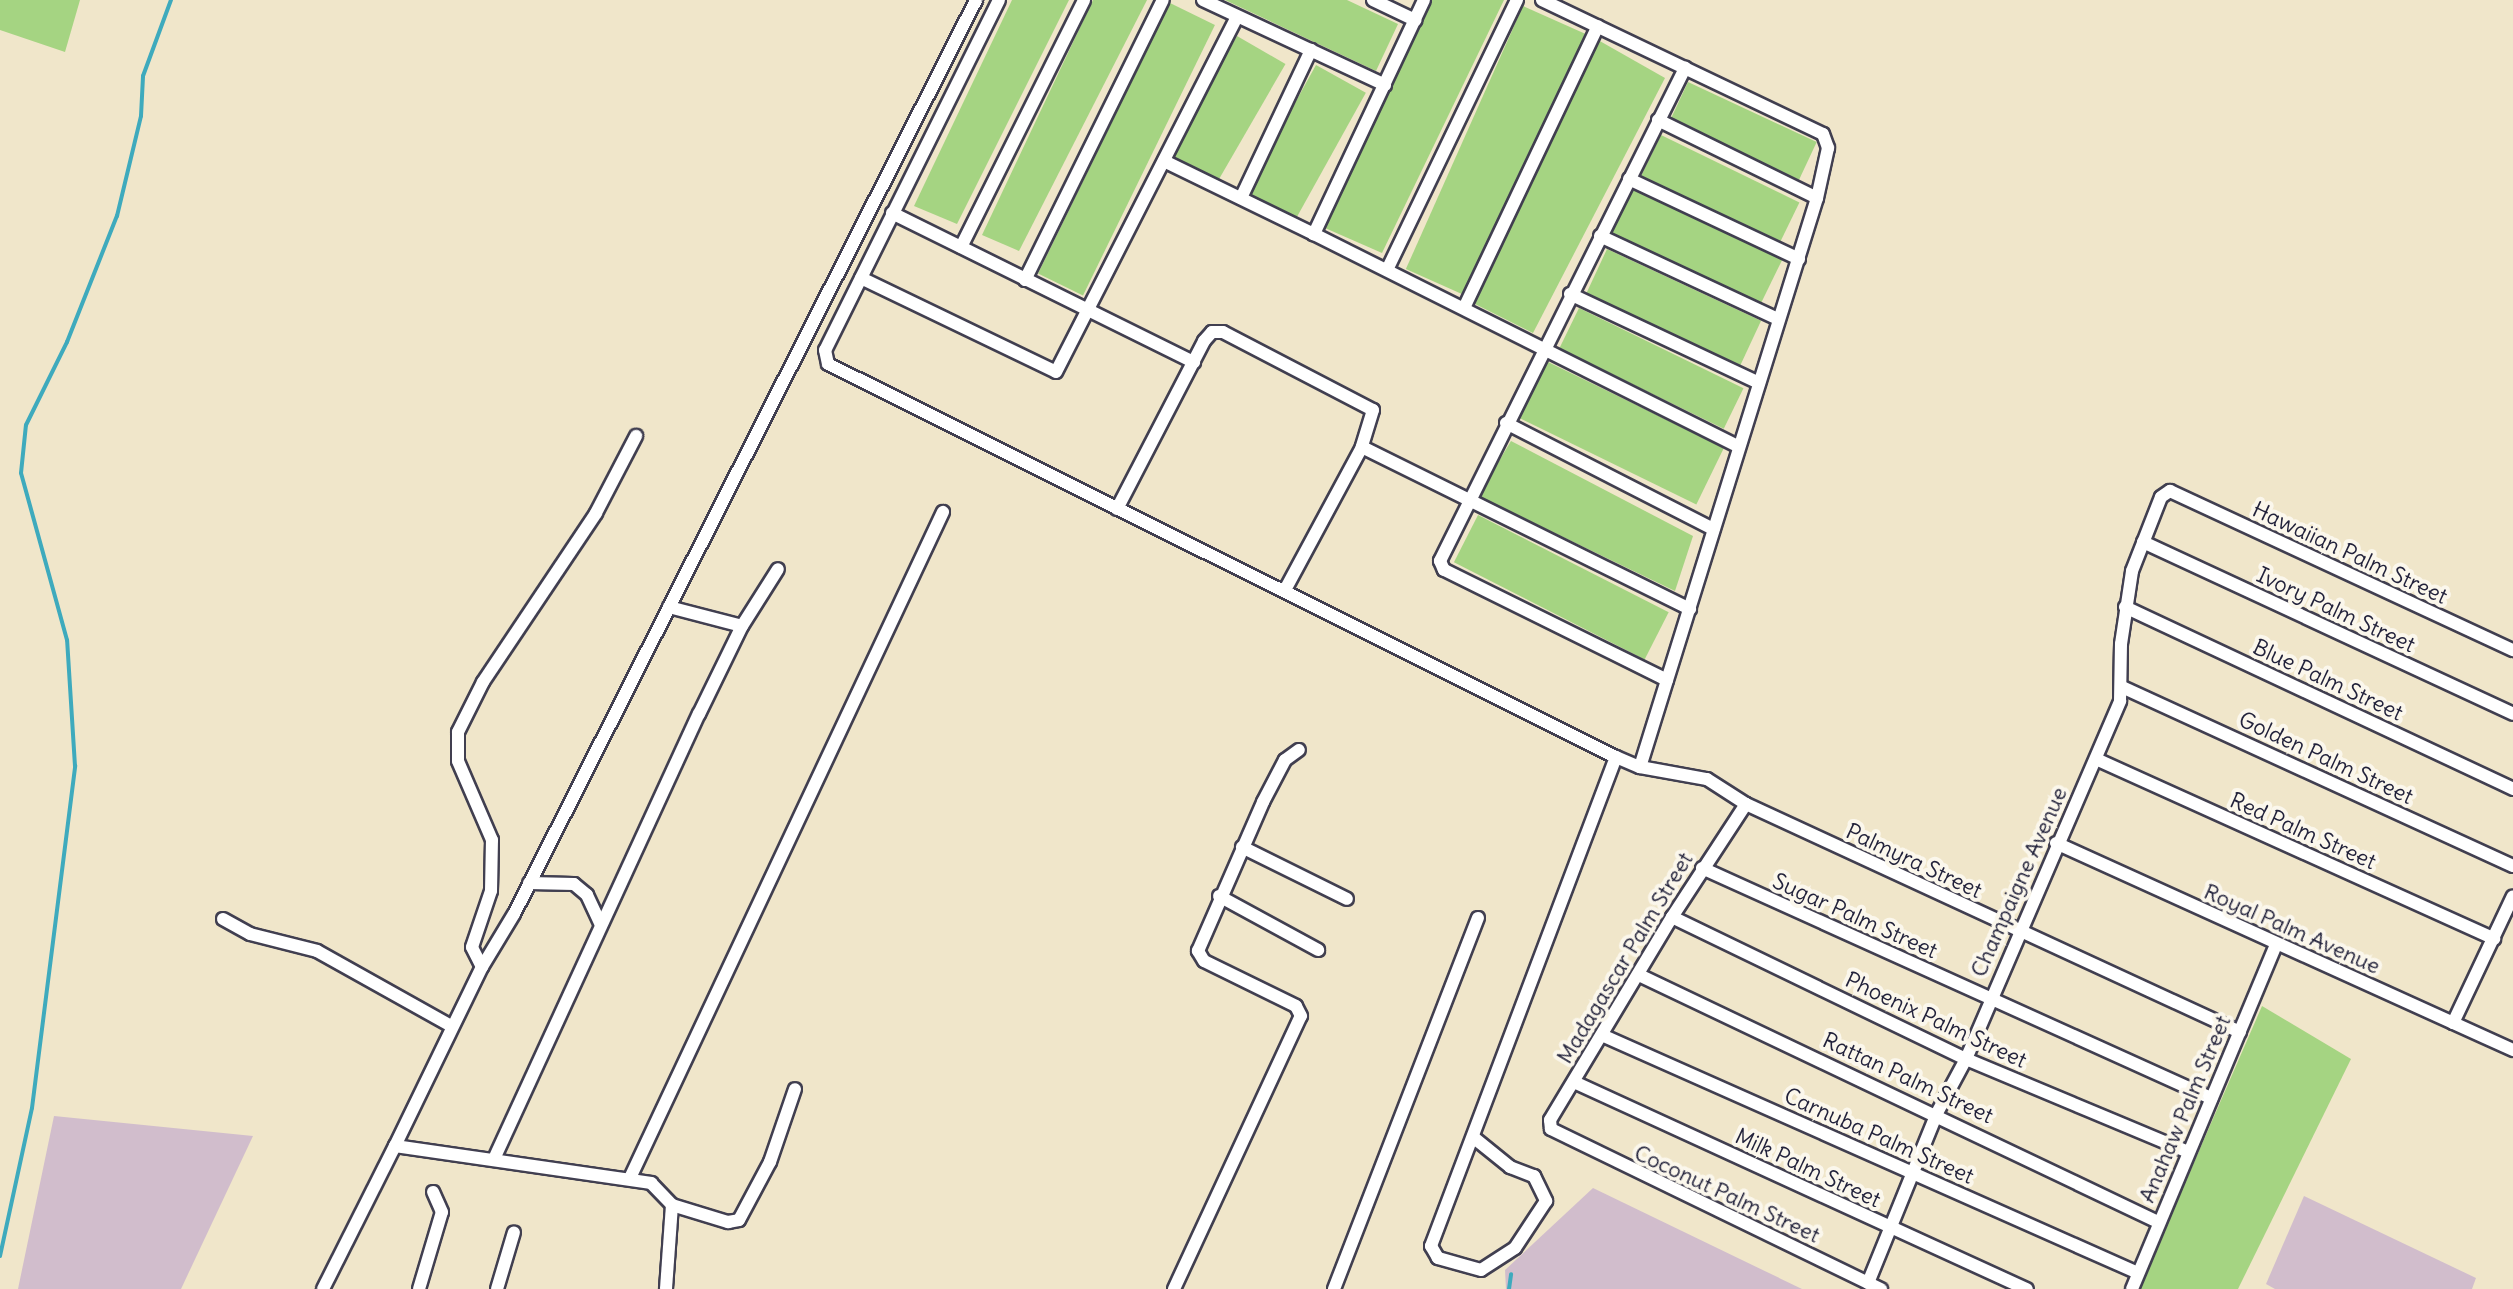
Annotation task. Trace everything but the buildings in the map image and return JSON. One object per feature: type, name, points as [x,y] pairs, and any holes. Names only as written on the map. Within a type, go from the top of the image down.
[{"type":"street","points":[[323,1289],[451,1026],[529,883],[976,0]]},
{"type":"street","points":[[999,0],[861,278],[1053,373],[1088,312],[1237,16]]},
{"type":"street","points":[[961,247],[1084,0]]},
{"type":"street","points":[[1025,280],[1163,0]]},
{"type":"street","points":[[1203,0],[1385,85]]},
{"type":"street","points":[[1373,0],[1415,20]]},
{"type":"street","points":[[1314,234],[1424,0]]},
{"type":"street","points":[[1387,270],[1517,0]]},
{"type":"street","points":[[1542,0],[1823,134],[1828,148],[1799,259],[1640,767]]},
{"type":"street","points":[[1464,308],[1598,26]]},
{"type":"street","points":[[1241,198],[1311,50]]},
{"type":"street","points":[[1667,680],[1444,570],[1440,561],[1570,294],[1685,68]]},
{"type":"street","points":[[1658,120],[1817,198]]},
{"type":"street","points":[[1164,161],[1738,446]]},
{"type":"street","points":[[1629,179],[1799,259]]},
{"type":"street","points":[[892,213],[1194,362]]},
{"type":"street","points":[[1600,236],[1778,319]]},
{"type":"street","name":"Palmyra Street","points":[[861,278],[825,350],[828,364],[1616,757],[1640,767],[1707,779],[1746,804],[2018,933],[2240,1032]]},
{"type":"street","points":[[1570,294],[1759,383]]},
{"type":"street","points":[[1117,509],[1194,362],[1212,332],[1223,332],[1363,402],[1373,410],[1362,447],[1285,590]]},
{"type":"street","points":[[1506,423],[1713,529]]},
{"type":"street","points":[[482,967],[472,947],[491,891],[492,840],[458,761],[458,732],[483,682],[596,513],[636,436]]},
{"type":"street","points":[[1362,447],[1690,609]]},
{"type":"street","name":"Champaigne Avenue","points":[[1874,1286],[1890,1228],[1912,1172],[1937,1113],[1966,1059],[2056,843],[2096,759],[2122,687],[2125,607],[2143,542],[2161,497],[2170,491]]},
{"type":"street","name":"Hawaiian Palm Street","points":[[2170,491],[2513,650]]},
{"type":"street","points":[[630,1178],[943,512]]},
{"type":"street","name":"Ivory Palm Street","points":[[2143,542],[2513,714]]},
{"type":"street","points":[[494,1159],[742,626],[778,569]]},
{"type":"street","points":[[669,607],[742,626]]},
{"type":"street","name":"Blue Palm Street","points":[[2125,607],[2513,789]]},
{"type":"street","name":"Golden Palm Street","points":[[2122,687],[2513,866]]},
{"type":"street","points":[[1174,1289],[1301,1016],[1296,1006],[1201,957],[1198,951],[1219,896],[1280,768],[1299,750]]},
{"type":"street","points":[[1473,1137],[1510,1167],[1534,1176],[1546,1201],[1515,1248],[1481,1270],[1438,1258],[1431,1246],[1616,757]]},
{"type":"street","name":"Red Palm Street","points":[[2096,759],[2494,939]]},
{"type":"street","name":"Madagascar Palm Street","points":[[1555,1135],[1550,1120],[1604,1036],[1702,868],[1746,804]]},
{"type":"street","name":"Royal Palm Avenue","points":[[2056,843],[2513,1050]]},
{"type":"street","points":[[1242,847],[1347,899]]},
{"type":"street","name":"Sugar Palm Street","points":[[1702,868],[2211,1098]]},
{"type":"street","points":[[529,883],[574,884],[587,895],[601,925]]},
{"type":"street","points":[[1219,896],[1318,950]]},
{"type":"street","points":[[2453,1023],[2513,896]]},
{"type":"street","name":"Phoenix Palm Street","points":[[1672,917],[1966,1059],[2188,1152]]},
{"type":"street","points":[[1334,1289],[1478,918]]},
{"type":"street","points":[[223,919],[250,934],[317,951],[451,1026]]},
{"type":"street","name":"Anahaw Palm Street","points":[[2132,1289],[2276,945]]},
{"type":"street","name":"Rattan Palm Street","points":[[1639,975],[1937,1113],[2158,1222]]},
{"type":"street","name":"Carnuba Palm Street","points":[[1604,1036],[2138,1273]]},
{"type":"street","name":"Milk Palm Street","points":[[1574,1082],[2027,1289]]},
{"type":"street","points":[[395,1146],[630,1178],[651,1183],[672,1205],[728,1222],[739,1220],[770,1162],[795,1089]]},
{"type":"street","name":"Coconut Palm Street","points":[[1555,1135],[1874,1286]]},
{"type":"street","points":[[419,1289],[442,1212],[433,1192]]},
{"type":"street","points":[[666,1289],[672,1205]]},
{"type":"street","points":[[497,1289],[514,1232]]},
{"type":"shaded area","points":[[54,1116],[253,1136],[181,1289],[18,1289]]},
{"type":"shaded area","points":[[1593,1188],[1802,1289],[1506,1289],[1505,1270]]},
{"type":"shaded area","points":[[2304,1196],[2476,1278],[2472,1289],[2275,1289],[2266,1284]]},
{"type":"green space","points":[[0,0],[80,0],[65,52],[0,30]]},
{"type":"green space","points":[[1012,0],[1069,0],[957,224],[914,206]]},
{"type":"green space","points":[[1093,0],[1147,0],[1019,251],[982,235]]},
{"type":"green space","points":[[1225,0],[1347,0],[1398,24],[1376,71]]},
{"type":"green space","points":[[1432,0],[1504,0],[1382,253],[1325,228]]},
{"type":"green space","points":[[1170,3],[1215,25],[1083,295],[1038,274]]},
{"type":"green space","points":[[1523,6],[1585,34],[1468,297],[1406,269]]},
{"type":"green space","points":[[1237,36],[1285,64],[1217,182],[1169,154]]},
{"type":"green space","points":[[1598,40],[1665,78],[1533,333],[1475,304]]},
{"type":"green space","points":[[1316,65],[1366,93],[1295,220],[1245,193]]},
{"type":"green space","points":[[1688,82],[1817,142],[1799,180],[1670,120]]},
{"type":"green space","points":[[1661,135],[1799,203],[1778,246],[1640,178]]},
{"type":"green space","points":[[1633,187],[1782,260],[1759,307],[1610,234]]},
{"type":"green space","points":[[1607,249],[1761,321],[1740,365],[1586,293]]},
{"type":"green space","points":[[1579,308],[1743,388],[1724,429],[1559,348]]},
{"type":"green space","points":[[1546,361],[1724,448],[1696,504],[1518,418]]},
{"type":"green space","points":[[1511,441],[1693,536],[1675,591],[1478,496]]},
{"type":"green space","points":[[1478,515],[1669,612],[1645,659],[1454,562]]},
{"type":"green space","points":[[2262,1006],[2351,1059],[2238,1289],[2139,1289]]},
{"type":"waterway","points":[[0,1256],[32,1108],[75,766],[67,640],[21,473],[26,425],[67,342],[117,216],[141,116],[143,76],[171,0]]},
{"type":"waterway","points":[[1509,1289],[1511,1274]]}]
